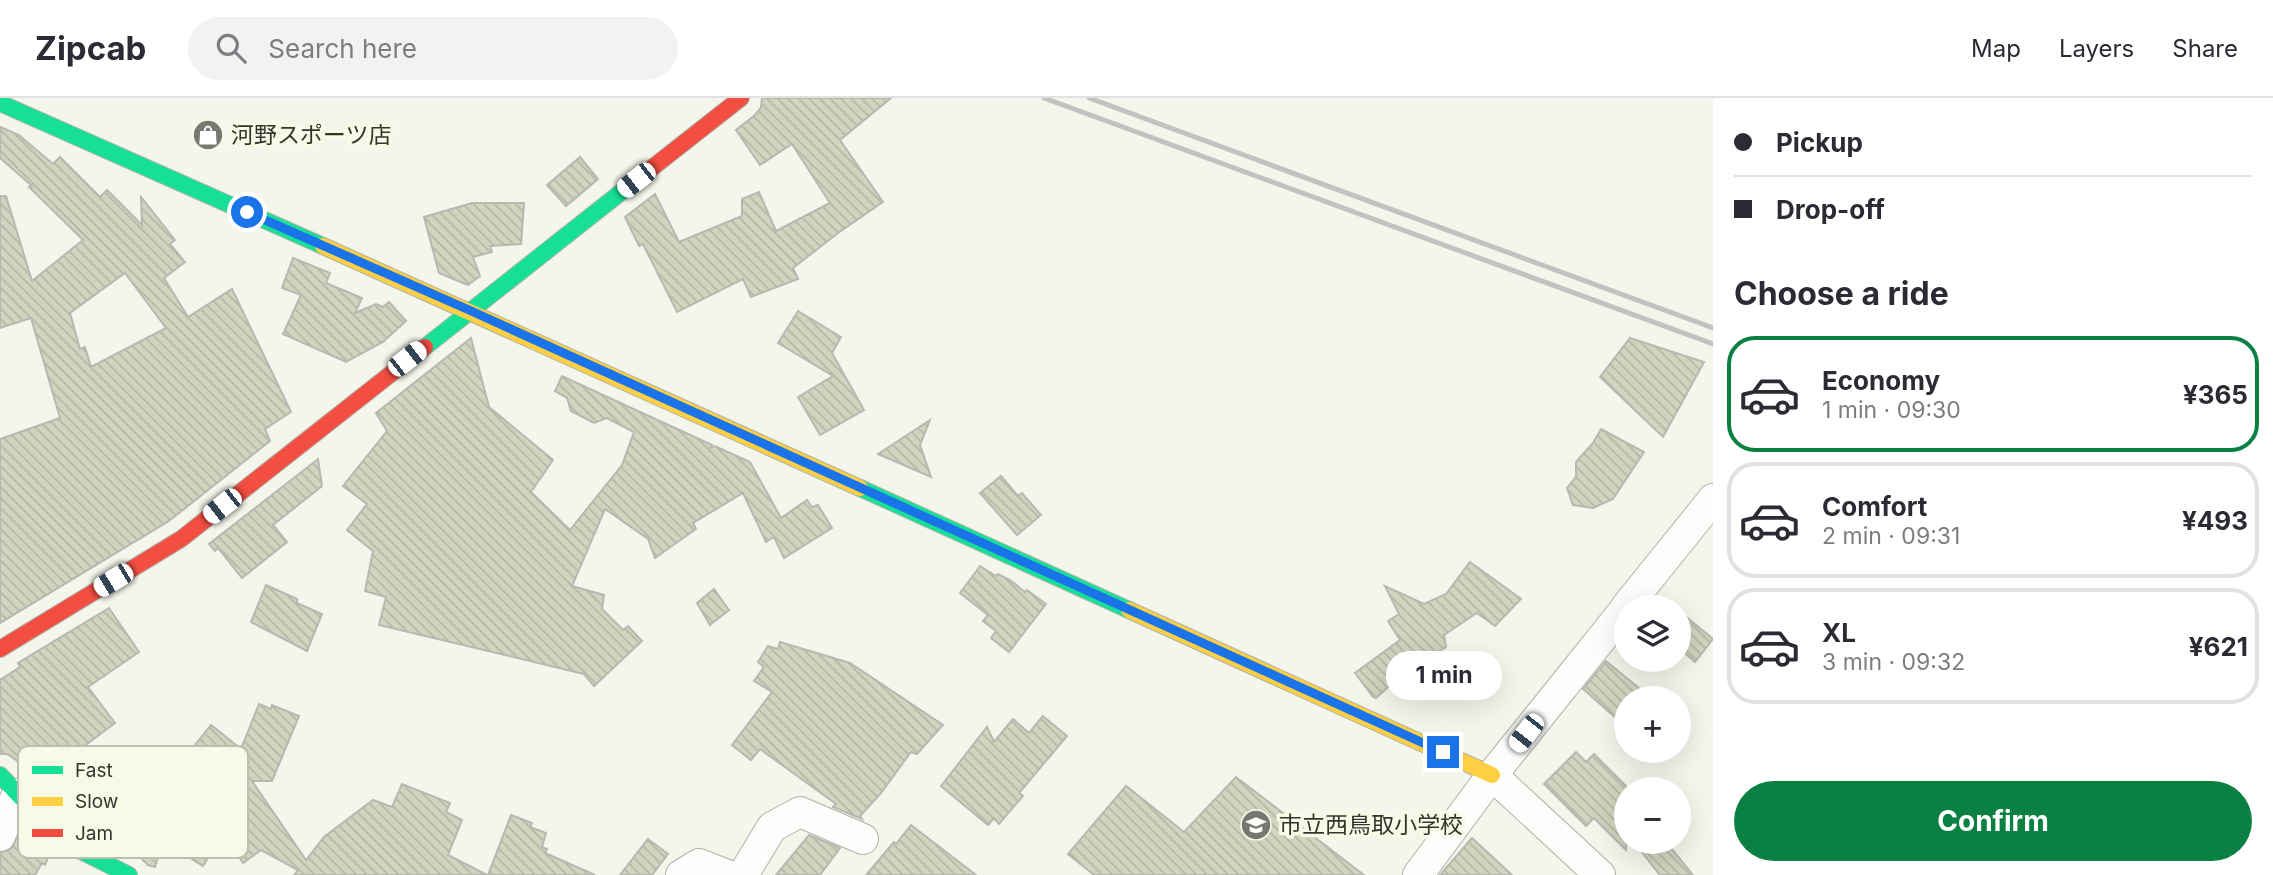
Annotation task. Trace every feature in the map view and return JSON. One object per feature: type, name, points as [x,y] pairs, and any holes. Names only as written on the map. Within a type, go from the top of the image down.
[{"type":"street","points":[[0,649],[181,539],[741,98]]},
{"type":"street","points":[[0,103],[469,310],[1493,775],[1600,875]]},
{"type":"street","points":[[1636,595],[1713,499]]},
{"type":"street","points":[[1418,875],[1493,775],[1614,623]]},
{"type":"street","points":[[0,836],[9,785]]},
{"type":"street","points":[[743,875],[772,827],[800,812],[863,839]]},
{"type":"street","points":[[95,858],[129,875]]},
{"type":"street","points":[[681,875],[699,864],[727,875]]},
{"type":"building","points":[[762,98],[891,98],[840,140],[883,202],[793,268],[798,279],[751,297],[743,279],[677,312],[643,244],[639,246],[625,217],[655,194],[679,242],[742,216],[742,199],[759,192],[776,231],[830,203],[792,144],[760,165],[736,130],[755,115],[761,107]]},
{"type":"building","points":[[0,127],[19,135],[53,164],[60,157],[100,197],[107,190],[142,225],[141,197],[175,240],[170,244],[185,262],[164,278],[188,317],[232,289],[291,412],[265,429],[270,441],[169,521],[0,623],[0,439],[60,418],[31,318],[0,328],[0,196],[6,196],[32,281],[83,240],[29,187],[32,186],[0,158]],"holes":[[[125,273],[166,328],[91,367],[85,347],[80,349],[70,313]]]},
{"type":"building","points":[[580,157],[598,179],[566,206],[547,185]]},
{"type":"building","points":[[472,203],[524,203],[521,244],[490,246],[492,252],[473,257],[480,276],[468,285],[439,273],[424,217]]},
{"type":"building","points":[[293,258],[330,273],[326,283],[362,298],[355,313],[376,304],[383,307],[389,302],[406,321],[383,342],[346,362],[283,334],[301,295],[282,288]]},
{"type":"building","points":[[798,311],[841,337],[832,353],[864,410],[820,435],[798,397],[833,376],[778,343]]},
{"type":"building","points":[[471,338],[489,407],[553,460],[531,492],[570,530],[622,465],[634,432],[607,418],[594,423],[571,411],[567,398],[555,391],[562,376],[712,445],[710,448],[715,446],[750,462],[781,518],[807,500],[812,507],[818,505],[832,528],[784,558],[774,537],[766,542],[743,493],[693,523],[696,529],[655,558],[648,539],[605,509],[572,586],[604,595],[602,609],[623,630],[628,626],[642,641],[594,686],[584,674],[379,625],[386,597],[365,591],[373,551],[347,530],[367,504],[343,486],[387,431],[376,413]]},
{"type":"building","points":[[1630,338],[1704,362],[1663,437],[1600,377]]},
{"type":"building","points":[[930,420],[920,445],[931,477],[878,454]]},
{"type":"building","points":[[1601,429],[1644,452],[1613,499],[1593,508],[1573,505],[1567,488],[1576,477],[1576,462]]},
{"type":"building","points":[[318,459],[322,486],[273,525],[287,542],[242,578],[218,548],[215,551],[209,544]]},
{"type":"building","points":[[1001,476],[1018,496],[1022,493],[1041,515],[1017,535],[980,493]]},
{"type":"building","points":[[1470,562],[1521,599],[1495,626],[1477,613],[1444,635],[1446,647],[1420,664],[1417,661],[1376,698],[1373,697],[1355,673],[1400,640],[1388,621],[1399,614],[1385,586],[1424,604],[1446,594]]},
{"type":"building","points":[[980,566],[996,576],[998,574],[1010,580],[1046,604],[1009,652],[991,638],[996,631],[983,621],[988,615],[960,593]]},
{"type":"building","points":[[266,585],[322,614],[307,651],[251,622]]},
{"type":"building","points":[[714,589],[729,610],[710,625],[697,603]]},
{"type":"building","points":[[109,608],[139,652],[88,687],[115,723],[84,746],[18,746],[18,762],[7,754],[0,754],[0,680],[20,667],[18,663]]},
{"type":"building","points":[[1691,621],[1713,639],[1695,662],[1691,658]]},
{"type":"building","points":[[780,642],[850,663],[943,725],[917,754],[911,752],[860,816],[862,819],[833,807],[836,804],[760,749],[751,760],[732,745],[772,692],[754,681],[764,667],[758,662],[768,646],[778,649]]},
{"type":"building","points":[[1606,661],[1614,668],[1614,672],[1619,672],[1636,686],[1614,686],[1614,716],[1583,689]]},
{"type":"building","points":[[259,704],[271,709],[272,705],[299,716],[272,781],[252,781],[306,860],[324,837],[373,800],[392,807],[402,784],[450,803],[446,812],[462,820],[448,855],[487,875],[294,875],[298,870],[261,850],[243,863],[240,858],[248,858],[248,746],[242,746]]},
{"type":"building","points":[[1043,716],[1067,736],[1019,793],[1023,796],[999,824],[994,818],[988,825],[941,786],[987,727],[994,742],[1013,719],[1029,733]]},
{"type":"building","points":[[211,725],[237,746],[194,746]]},
{"type":"building","points":[[1576,752],[1586,762],[1594,754],[1617,777],[1614,777],[1614,838],[1594,818],[1586,826],[1544,784]]},
{"type":"building","points":[[1236,777],[1364,875],[1094,875],[1068,854],[1126,786],[1184,832]]},
{"type":"building","points":[[511,815],[532,823],[530,827],[546,833],[542,847],[547,849],[545,853],[595,875],[488,875]]},
{"type":"building","points":[[911,825],[976,875],[866,875]]},
{"type":"building","points":[[809,835],[840,848],[820,875],[776,875]]},
{"type":"building","points":[[18,836],[18,858],[48,858],[35,875],[0,875],[0,853],[11,849]]},
{"type":"building","points":[[1472,838],[1512,875],[1440,875]]},
{"type":"building","points":[[648,839],[668,854],[652,875],[620,875]]},
{"type":"building","points":[[1643,854],[1676,854],[1693,875],[1660,875]]},
{"type":"building","points":[[141,858],[158,858],[155,867],[148,865]]},
{"type":"building","points":[[190,858],[208,858],[203,866]]},
{"type":"railway","points":[[1044,98],[1713,344]]},
{"type":"railway","points":[[1089,98],[1713,328]]},
{"type":"traffic: fast","points":[[0,103],[323,246]]},
{"type":"traffic: fast","points":[[425,347],[634,182]]},
{"type":"traffic: fast","points":[[860,488],[1129,610]]},
{"type":"traffic: fast","points":[[0,775],[18,794]]},
{"type":"traffic: fast","points":[[95,858],[129,875]]},
{"type":"traffic: slow","points":[[323,246],[860,488]]},
{"type":"traffic: slow","points":[[1129,610],[1492,775]]},
{"type":"traffic: jam","points":[[634,182],[741,98]]},
{"type":"traffic: jam","points":[[0,649],[181,539],[425,347]]},
{"type":"place","name":"河野スポーツ店","points":[[208,135]]},
{"type":"place","name":"市立西鳥取小学校","points":[[1256,825]]},
{"type":"route","points":[[247,212],[1443,752]]}]
